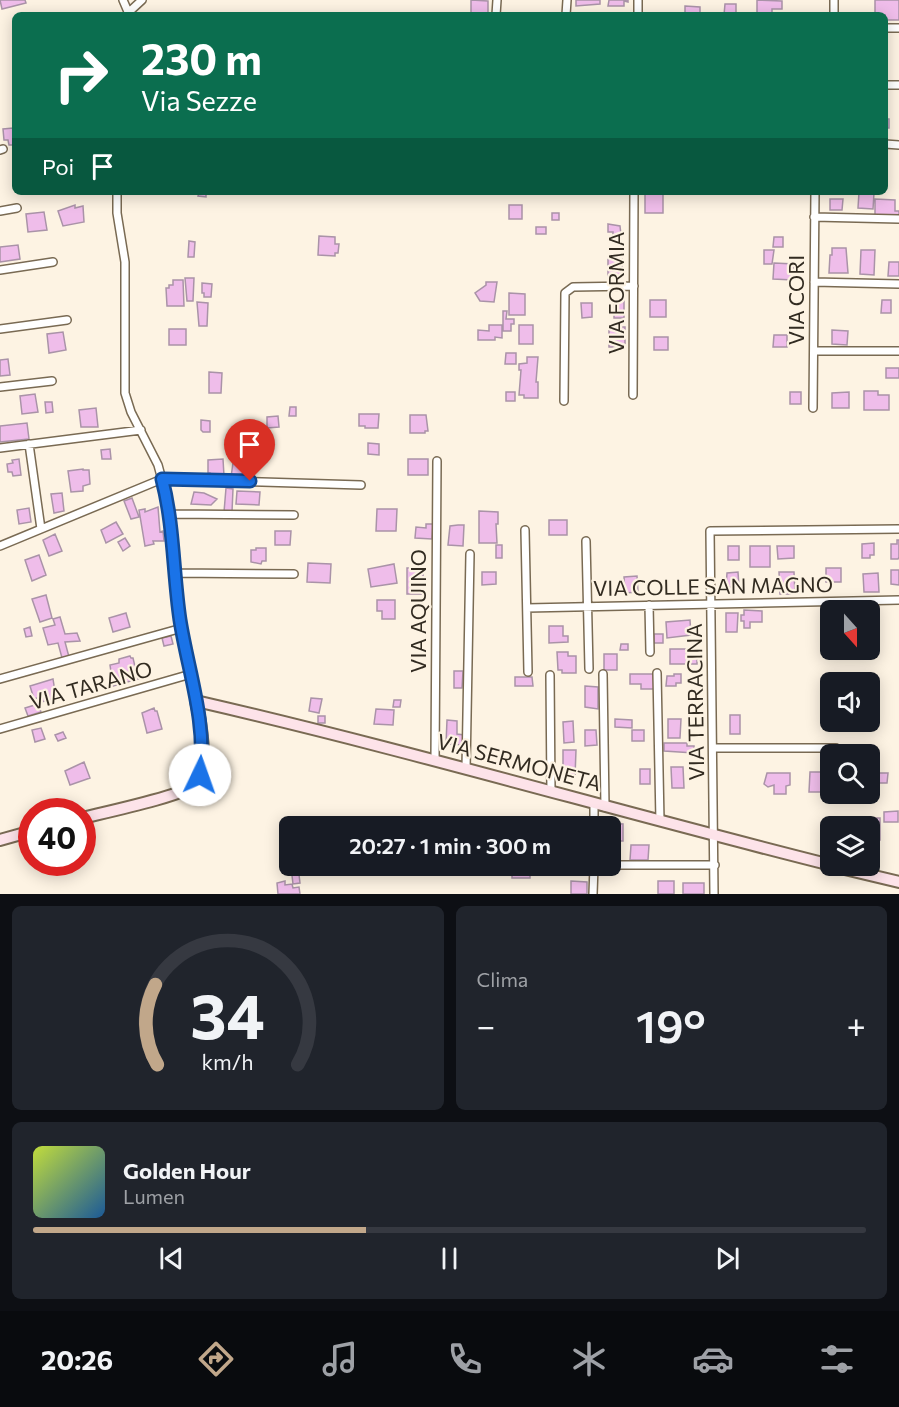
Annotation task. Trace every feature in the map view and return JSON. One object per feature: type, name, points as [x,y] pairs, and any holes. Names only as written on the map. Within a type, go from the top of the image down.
[{"type":"street","points":[[131,12],[142,0]]},
{"type":"street","points":[[96,814],[194,787],[198,781],[202,751],[196,701],[182,628],[170,514],[155,459],[128,404],[125,388],[126,272],[117,213],[117,195]]},
{"type":"street","name":"VIA FORMIA","points":[[633,395],[634,195]]},
{"type":"street","name":"VIA CORI","points":[[813,408],[814,195]]},
{"type":"street","points":[[0,211],[17,208]]},
{"type":"street","points":[[814,217],[899,219]]},
{"type":"street","points":[[0,270],[53,262]]},
{"type":"street","points":[[814,282],[899,284]]},
{"type":"street","points":[[564,401],[566,292],[576,287],[634,286]]},
{"type":"street","points":[[0,328],[67,320]]},
{"type":"street","points":[[814,351],[899,351]]},
{"type":"street","points":[[0,387],[52,381]]},
{"type":"street","points":[[0,448],[141,430]]},
{"type":"street","points":[[29,444],[41,529]]},
{"type":"street","name":"VIA AQUINO","points":[[435,760],[437,461]]},
{"type":"street","points":[[0,546],[162,479],[361,485]]},
{"type":"street","points":[[170,514],[294,515]]},
{"type":"street","name":"VIA TERRACINA","points":[[714,894],[710,531],[899,529]]},
{"type":"street","points":[[525,530],[528,672]]},
{"type":"street","points":[[585,541],[589,669]]},
{"type":"street","points":[[466,769],[470,554]]},
{"type":"street","points":[[175,573],[294,574]]},
{"type":"street","name":"VIA COLLE SAN MAGNO","points":[[527,608],[899,600]]},
{"type":"street","points":[[649,605],[650,652]]},
{"type":"street","points":[[0,679],[182,628]]},
{"type":"street","points":[[657,673],[660,821]]},
{"type":"street","name":"VIA TARANO","points":[[0,729],[191,674]]},
{"type":"street","points":[[596,816],[599,805],[603,674]]},
{"type":"street","points":[[550,675],[551,792]]},
{"type":"street","name":"VIA SERMONETA","points":[[196,701],[343,735],[715,836],[820,862]]},
{"type":"street","points":[[713,748],[820,748]]},
{"type":"street","points":[[0,840],[18,835]]},
{"type":"street","points":[[621,865],[715,865]]},
{"type":"street","points":[[593,894],[594,876]]},
{"type":"street","name":"VIA SERMONETA","points":[[875,876],[899,882]]},
{"type":"building","points":[[0,0],[25,0],[26,3],[2,9]]},
{"type":"building","points":[[471,0],[488,1],[488,12],[471,12]]},
{"type":"building","points":[[576,0],[600,0],[600,4],[576,6]]},
{"type":"building","points":[[609,0],[628,0],[628,2],[624,1],[624,6],[608,6]]},
{"type":"building","points":[[757,0],[782,1],[782,9],[757,12]]},
{"type":"building","points":[[875,0],[899,0],[899,20],[888,20],[888,12],[875,12]]},
{"type":"building","points":[[725,4],[736,4],[736,12],[724,12]]},
{"type":"building","points":[[685,6],[700,7],[700,12],[685,12]]},
{"type":"building","points":[[12,128],[12,145],[9,145],[8,140],[4,140],[3,129]]},
{"type":"building","points":[[645,195],[663,195],[663,213],[645,213]]},
{"type":"building","points":[[859,195],[874,195],[873,209],[858,208]]},
{"type":"building","points":[[830,199],[843,199],[842,210],[830,210]]},
{"type":"building","points":[[875,199],[895,200],[895,211],[899,211],[899,217],[875,216]]},
{"type":"building","points":[[75,205],[75,208],[83,206],[84,222],[63,226],[58,211]]},
{"type":"building","points":[[509,205],[522,205],[522,219],[509,219]]},
{"type":"building","points":[[44,212],[47,230],[28,232],[26,214]]},
{"type":"building","points":[[552,213],[559,213],[559,220],[552,220]]},
{"type":"building","points":[[608,224],[620,226],[621,235],[608,232]]},
{"type":"building","points":[[536,227],[546,227],[546,234],[536,234]]},
{"type":"building","points":[[319,236],[335,237],[335,244],[339,244],[338,253],[335,253],[335,256],[318,255]]},
{"type":"building","points":[[774,237],[783,237],[783,247],[773,247]]},
{"type":"building","points":[[189,241],[195,242],[194,257],[188,257]]},
{"type":"building","points":[[18,245],[20,259],[0,262],[0,247]]},
{"type":"building","points":[[832,248],[846,248],[848,273],[829,273]]},
{"type":"building","points":[[764,250],[774,250],[772,264],[764,264]]},
{"type":"building","points":[[861,250],[875,250],[874,275],[860,274]]},
{"type":"building","points":[[608,259],[622,259],[622,277],[608,276]]},
{"type":"building","points":[[889,262],[899,262],[899,276],[888,276]]},
{"type":"building","points":[[774,263],[794,264],[793,280],[773,279]]},
{"type":"building","points":[[185,278],[194,278],[193,301],[187,301]]},
{"type":"building","points":[[173,280],[183,280],[184,306],[167,306],[166,288],[173,285]]},
{"type":"building","points":[[486,282],[497,282],[494,302],[480,301],[475,293],[486,285]]},
{"type":"building","points":[[202,283],[212,284],[211,297],[204,297]]},
{"type":"building","points":[[509,293],[525,294],[525,315],[509,315]]},
{"type":"building","points":[[614,300],[624,300],[624,318],[614,318]]},
{"type":"building","points":[[650,300],[666,300],[666,317],[650,317]]},
{"type":"building","points":[[882,300],[891,300],[891,313],[881,313]]},
{"type":"building","points":[[197,302],[208,303],[207,326],[199,326]]},
{"type":"building","points":[[581,303],[592,303],[592,317],[582,318]]},
{"type":"building","points":[[503,311],[507,311],[506,319],[514,319],[511,331],[503,331]]},
{"type":"building","points":[[489,325],[502,325],[502,338],[478,340],[478,330],[489,331]]},
{"type":"building","points":[[519,325],[533,325],[533,344],[519,344]]},
{"type":"building","points":[[609,327],[625,327],[625,347],[609,347]]},
{"type":"building","points":[[169,329],[186,329],[186,345],[169,345]]},
{"type":"building","points":[[832,330],[848,331],[847,345],[832,344]]},
{"type":"building","points":[[63,332],[66,350],[49,353],[47,334]]},
{"type":"building","points":[[774,335],[787,335],[787,347],[773,347]]},
{"type":"building","points":[[654,337],[668,337],[668,350],[654,350]]},
{"type":"building","points":[[506,353],[516,353],[516,364],[505,364]]},
{"type":"building","points":[[527,357],[538,357],[536,382],[538,382],[538,398],[524,398],[524,395],[519,395],[521,370],[519,370],[519,364],[527,363]]},
{"type":"building","points":[[8,359],[10,375],[0,376],[0,360]]},
{"type":"building","points":[[886,368],[899,368],[899,378],[886,378]]},
{"type":"building","points":[[209,372],[222,373],[221,393],[209,393]]},
{"type":"building","points":[[864,391],[878,391],[878,395],[889,395],[889,410],[864,410]]},
{"type":"building","points":[[506,392],[515,392],[515,401],[506,401]]},
{"type":"building","points":[[790,392],[801,392],[801,404],[790,404]]},
{"type":"building","points":[[849,392],[849,408],[832,408],[832,393]]},
{"type":"building","points":[[35,394],[38,412],[22,414],[20,396]]},
{"type":"building","points":[[45,402],[52,402],[53,412],[46,413]]},
{"type":"building","points":[[290,407],[296,407],[296,416],[289,416]]},
{"type":"building","points":[[96,408],[98,427],[81,427],[79,410]]},
{"type":"building","points":[[359,414],[379,414],[378,428],[359,426]]},
{"type":"building","points":[[410,415],[426,415],[428,431],[410,433]]},
{"type":"building","points":[[278,416],[279,427],[267,428],[267,417]]},
{"type":"building","points":[[201,420],[210,421],[210,432],[201,430]]},
{"type":"building","points":[[27,423],[29,439],[0,442],[0,426]]},
{"type":"building","points":[[368,443],[379,444],[379,455],[368,454]]},
{"type":"building","points":[[110,449],[111,459],[102,459],[101,450]]},
{"type":"building","points":[[19,459],[21,475],[13,476],[12,472],[8,472],[7,464]]},
{"type":"building","points":[[223,459],[224,476],[210,476],[208,460]]},
{"type":"building","points":[[408,459],[428,459],[428,475],[408,475]]},
{"type":"building","points":[[233,463],[244,463],[242,477],[231,477]]},
{"type":"building","points":[[89,470],[90,484],[83,486],[83,491],[71,492],[68,471]]},
{"type":"building","points":[[226,488],[233,489],[232,512],[224,512]]},
{"type":"building","points":[[237,491],[260,492],[259,505],[236,504]]},
{"type":"building","points":[[194,492],[204,493],[217,499],[211,505],[191,504]]},
{"type":"building","points":[[62,493],[64,511],[54,513],[51,494]]},
{"type":"building","points":[[132,498],[139,517],[131,519],[124,501]]},
{"type":"building","points":[[158,507],[160,532],[163,531],[164,541],[153,541],[154,544],[145,546],[139,510],[145,509],[145,512]]},
{"type":"building","points":[[29,508],[31,522],[19,524],[17,510]]},
{"type":"building","points":[[377,509],[397,509],[396,531],[376,531]]},
{"type":"building","points":[[479,511],[498,512],[497,543],[479,543]]},
{"type":"building","points":[[549,520],[567,520],[567,535],[549,535]]},
{"type":"building","points":[[116,522],[123,534],[106,543],[101,530]]},
{"type":"building","points":[[426,524],[433,524],[432,539],[415,538],[416,527],[426,528]]},
{"type":"building","points":[[464,525],[463,546],[448,545],[450,526]]},
{"type":"building","points":[[275,531],[291,531],[290,545],[275,545]]},
{"type":"building","points":[[55,534],[62,551],[49,556],[43,540]]},
{"type":"building","points":[[125,538],[130,546],[123,551],[118,542]]},
{"type":"building","points":[[899,540],[899,557],[891,559],[891,544],[897,544]]},
{"type":"building","points":[[874,543],[874,555],[870,555],[870,558],[862,558],[862,544]]},
{"type":"building","points":[[496,545],[502,545],[502,558],[496,558]]},
{"type":"building","points":[[728,546],[739,546],[739,560],[728,560]]},
{"type":"building","points":[[750,546],[770,546],[770,567],[750,567]]},
{"type":"building","points":[[777,546],[794,546],[794,558],[778,559]]},
{"type":"building","points":[[256,548],[266,548],[266,561],[262,561],[261,564],[251,562],[251,550],[256,550]]},
{"type":"building","points":[[39,555],[46,575],[32,581],[25,560]]},
{"type":"building","points":[[308,563],[331,564],[330,583],[307,582]]},
{"type":"building","points":[[394,564],[397,583],[371,587],[368,569]]},
{"type":"building","points":[[407,568],[423,568],[423,594],[407,594]]},
{"type":"building","points":[[826,568],[841,568],[841,582],[826,582]]},
{"type":"building","points":[[891,570],[899,570],[899,585],[891,584]]},
{"type":"building","points":[[482,572],[496,572],[496,584],[482,585]]},
{"type":"building","points":[[738,572],[739,587],[726,587],[727,573]]},
{"type":"building","points":[[779,572],[794,572],[795,594],[780,594]]},
{"type":"building","points":[[878,573],[879,592],[864,592],[863,574]]},
{"type":"building","points":[[637,576],[638,592],[625,593],[624,577]]},
{"type":"building","points":[[46,595],[52,618],[40,622],[32,599]]},
{"type":"building","points":[[377,600],[395,600],[395,619],[382,619],[382,611],[377,611]]},
{"type":"building","points":[[744,610],[762,611],[762,622],[750,622],[750,628],[744,628],[741,615],[744,615]]},
{"type":"building","points":[[126,613],[130,627],[113,632],[109,618]]},
{"type":"building","points":[[726,613],[738,613],[737,632],[726,632]]},
{"type":"building","points":[[60,617],[65,634],[77,633],[80,641],[65,642],[69,657],[62,658],[58,643],[48,645],[43,628],[55,625],[53,619]]},
{"type":"building","points":[[690,620],[691,635],[667,638],[666,622]]},
{"type":"building","points":[[549,626],[563,626],[563,636],[568,636],[568,642],[549,643]]},
{"type":"building","points":[[30,627],[32,636],[26,637],[24,629]]},
{"type":"building","points":[[654,634],[663,634],[663,643],[654,643]]},
{"type":"building","points":[[171,636],[173,644],[164,646],[162,638]]},
{"type":"building","points":[[621,644],[628,644],[628,650],[620,650]]},
{"type":"building","points":[[670,649],[693,649],[693,655],[697,655],[697,664],[670,664]]},
{"type":"building","points":[[557,652],[568,652],[568,656],[576,656],[576,673],[562,673],[562,670],[558,670]]},
{"type":"building","points":[[604,654],[617,654],[617,670],[604,670]]},
{"type":"building","points":[[130,656],[133,658],[138,679],[113,686],[110,665],[119,663],[119,659]]},
{"type":"building","points":[[454,671],[463,671],[462,688],[454,688]]},
{"type":"building","points":[[630,674],[654,674],[654,689],[641,689],[641,684],[630,684]]},
{"type":"building","points":[[674,674],[681,674],[681,683],[676,683],[676,686],[666,686],[667,676],[674,676]]},
{"type":"building","points":[[515,677],[532,677],[533,686],[515,686]]},
{"type":"building","points":[[53,679],[56,698],[41,702],[40,697],[34,699],[30,686]]},
{"type":"building","points":[[585,686],[598,687],[598,709],[585,707]]},
{"type":"building","points":[[311,698],[322,699],[319,713],[309,711]]},
{"type":"building","points":[[394,700],[401,700],[400,707],[393,707]]},
{"type":"building","points":[[38,704],[41,712],[28,716],[25,708]]},
{"type":"building","points":[[154,708],[162,729],[147,733],[142,713]]},
{"type":"building","points":[[376,709],[394,710],[393,725],[374,724]]},
{"type":"building","points":[[730,715],[740,715],[740,734],[730,734]]},
{"type":"building","points":[[318,716],[325,716],[325,723],[318,723]]},
{"type":"building","points":[[615,719],[632,720],[632,728],[615,727]]},
{"type":"building","points":[[668,719],[681,719],[680,738],[668,738]]},
{"type":"building","points":[[447,720],[457,721],[457,734],[464,735],[463,745],[446,744]]},
{"type":"building","points":[[573,721],[574,742],[564,743],[563,722]]},
{"type":"building","points":[[41,728],[45,739],[35,742],[32,730]]},
{"type":"building","points":[[585,730],[596,730],[597,745],[585,746]]},
{"type":"building","points":[[632,730],[644,730],[644,741],[632,741]]},
{"type":"building","points":[[63,732],[66,738],[58,741],[55,735]]},
{"type":"building","points":[[664,743],[687,743],[687,746],[694,746],[694,753],[664,751]]},
{"type":"building","points":[[563,750],[576,750],[575,777],[563,777]]},
{"type":"building","points":[[84,762],[90,778],[70,785],[65,771]]},
{"type":"building","points":[[671,767],[683,767],[684,788],[672,788]]},
{"type":"building","points":[[640,769],[650,769],[650,784],[640,784]]},
{"type":"building","points":[[810,772],[820,772],[820,792],[809,792]]},
{"type":"building","points":[[767,773],[790,773],[790,785],[786,786],[786,794],[774,794],[774,785],[768,787],[764,784]]},
{"type":"building","points":[[880,773],[888,773],[887,783],[880,783]]},
{"type":"building","points":[[898,811],[898,822],[884,822],[884,812]]},
{"type":"building","points":[[621,824],[623,824],[623,841],[621,841]]},
{"type":"building","points":[[631,845],[649,845],[648,860],[630,860]]},
{"type":"building","points":[[292,876],[299,876],[300,883],[293,884]]},
{"type":"building","points":[[512,876],[530,876],[530,878],[512,878]]},
{"type":"building","points":[[285,881],[285,885],[292,884],[293,888],[299,887],[300,894],[278,894],[277,883]]},
{"type":"building","points":[[571,881],[587,882],[587,894],[571,894]]},
{"type":"building","points":[[658,881],[674,881],[674,894],[658,894]]},
{"type":"building","points":[[683,883],[704,883],[704,894],[683,894]]},
{"type":"route","points":[[200,775],[202,736],[180,618],[172,525],[162,479],[250,481]]}]
